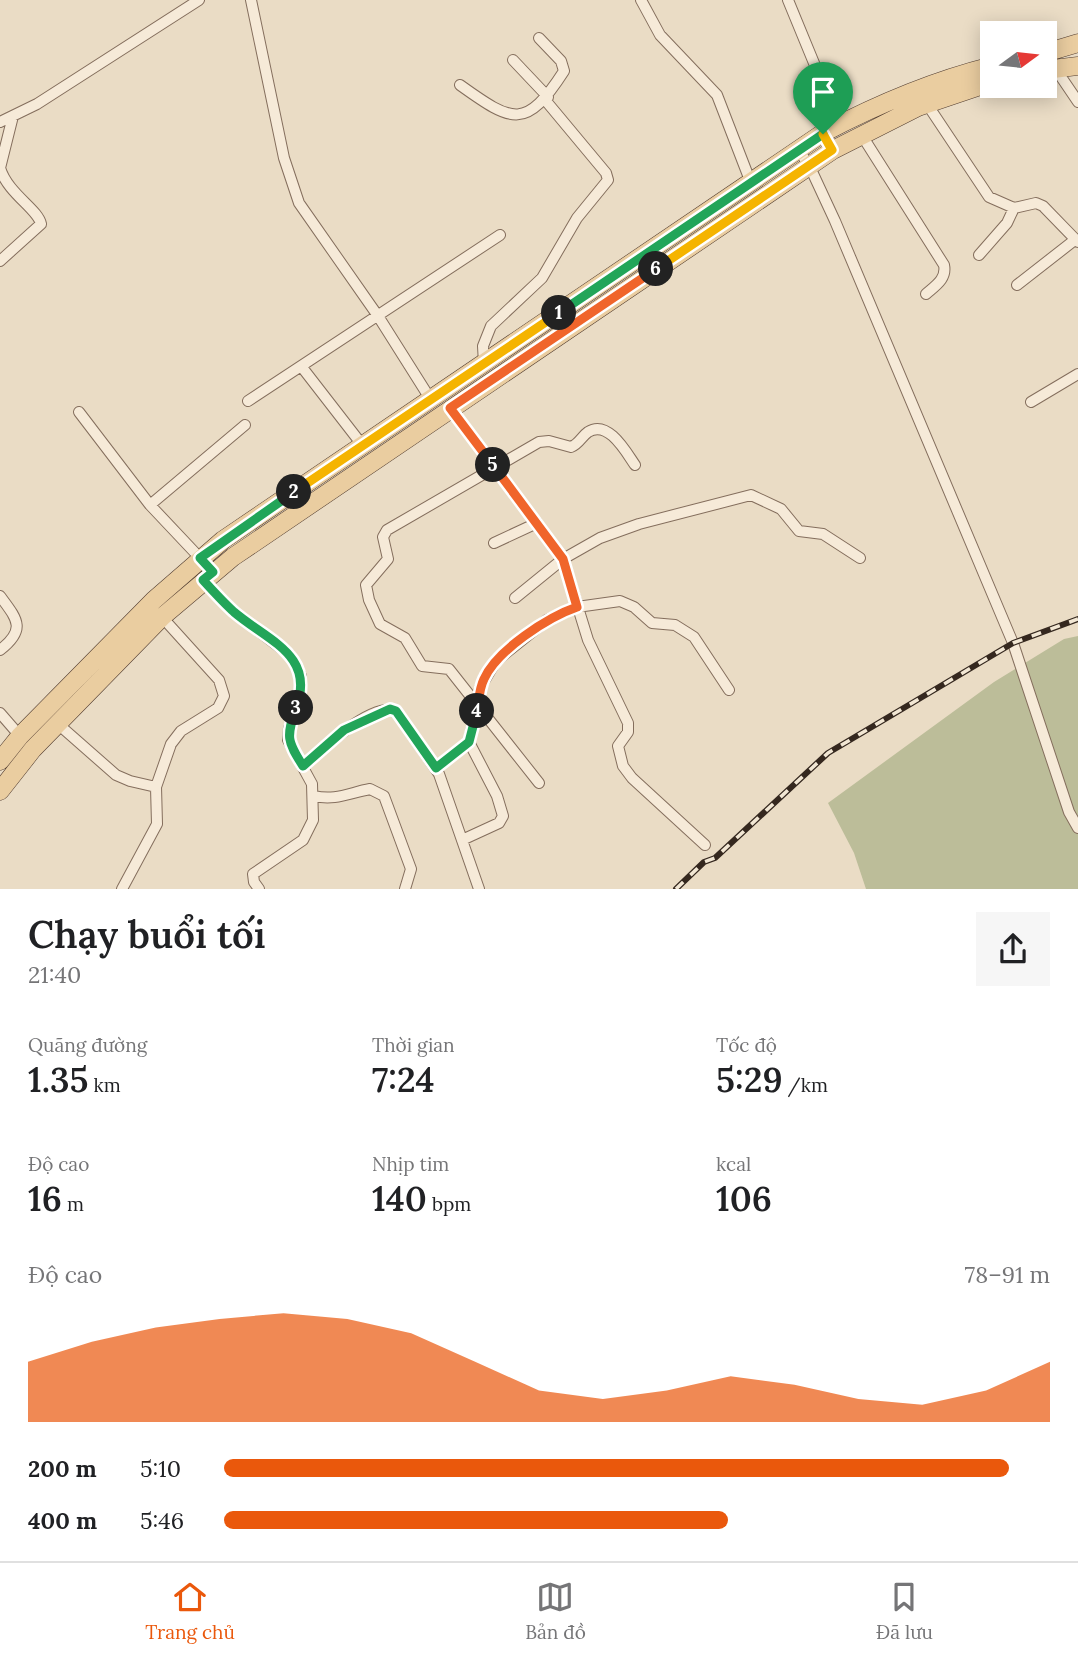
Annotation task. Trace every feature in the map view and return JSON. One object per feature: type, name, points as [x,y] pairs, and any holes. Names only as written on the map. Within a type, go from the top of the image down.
[{"type":"main road","points":[[1057,49],[1078,43]]},
{"type":"main road","points":[[1057,68],[1078,66]]},
{"type":"main road","points":[[0,791],[33,749],[58,723],[162,617],[208,576],[441,407],[804,158],[823,134],[878,104],[950,76],[980,69]]},
{"type":"main road","points":[[0,761],[20,736],[200,558],[363,446],[441,407],[484,364],[751,183],[804,158],[832,150],[927,104],[980,86]]},
{"type":"main road","points":[[200,558],[208,576]]},
{"type":"street","points":[[0,122],[48,97],[199,0]]},
{"type":"street","points":[[251,0],[284,158],[299,203],[441,407],[494,466],[563,559],[589,640],[628,723],[628,732],[618,746],[623,766],[705,845]]},
{"type":"street","points":[[641,0],[660,35],[717,95],[751,183]]},
{"type":"street","points":[[788,0],[816,68],[823,134],[832,150]]},
{"type":"street","points":[[460,85],[485,103],[510,116],[525,113],[547,99],[564,68],[539,38]]},
{"type":"street","points":[[484,364],[483,346],[491,326],[542,278],[552,265],[570,229],[608,180],[606,173],[513,60]]},
{"type":"street","points":[[1057,77],[1078,102]]},
{"type":"street","points":[[927,104],[989,197],[1014,208],[1036,203],[1044,206],[1077,241],[1017,285]]},
{"type":"street","points":[[0,261],[41,224],[39,216],[10,188],[1,168],[13,116]]},
{"type":"street","points":[[861,134],[944,265],[941,281],[926,294]]},
{"type":"street","points":[[804,158],[1013,643],[1069,812],[1078,828]]},
{"type":"street","points":[[979,254],[1007,223],[1014,208]]},
{"type":"street","points":[[248,401],[500,235]]},
{"type":"street","points":[[301,366],[363,446]]},
{"type":"street","points":[[1031,402],[1078,374]]},
{"type":"street","points":[[79,412],[150,505],[200,558]]},
{"type":"street","points":[[150,505],[245,425]]},
{"type":"street","points":[[539,783],[449,669],[422,666],[405,638],[380,624],[369,600],[366,585],[388,559],[384,533],[539,442],[549,441],[571,447],[588,432],[597,430],[615,437],[635,464]]},
{"type":"street","points":[[515,597],[563,559],[600,538],[751,495],[781,509],[799,531],[823,534],[860,558]]},
{"type":"street","points":[[494,543],[537,523]]},
{"type":"street","points":[[208,576],[234,612],[295,660],[302,686],[288,740],[312,784],[313,820],[308,835],[256,870],[252,878],[259,889]]},
{"type":"street","points":[[0,596],[18,626],[14,636],[0,650]]},
{"type":"street","points":[[436,768],[469,742],[484,679],[496,661],[547,620],[577,607],[620,601],[634,607],[652,623],[675,625],[694,637],[729,690]]},
{"type":"street","points":[[122,889],[157,824],[156,786],[171,744],[181,732],[218,708],[224,696],[219,680],[162,617]]},
{"type":"street","points":[[303,766],[344,730],[390,709],[396,711],[436,768],[479,889]]},
{"type":"street","points":[[0,713],[20,736]]},
{"type":"street","points":[[58,723],[116,775],[156,786]]},
{"type":"street","points":[[462,840],[499,823],[503,816],[497,796],[469,742]]},
{"type":"street","points":[[314,796],[340,798],[370,789],[384,796],[411,869],[405,889]]},
{"type":"green space","points":[[1078,636],[1078,889],[866,889],[854,853],[828,803],[994,682],[1064,639]]},
{"type":"railway","points":[[676,889],[704,862],[715,858],[828,753],[1013,643],[1078,619]]},
{"type":"route","points":[[823,134],[832,150],[450,408],[563,559],[577,607],[560,612],[547,620],[496,661],[480,688],[469,742],[436,768],[393,709],[344,730],[303,766],[288,740],[289,728],[301,696],[299,668],[290,655],[234,612],[203,580],[213,572],[200,558],[823,134]]}]
